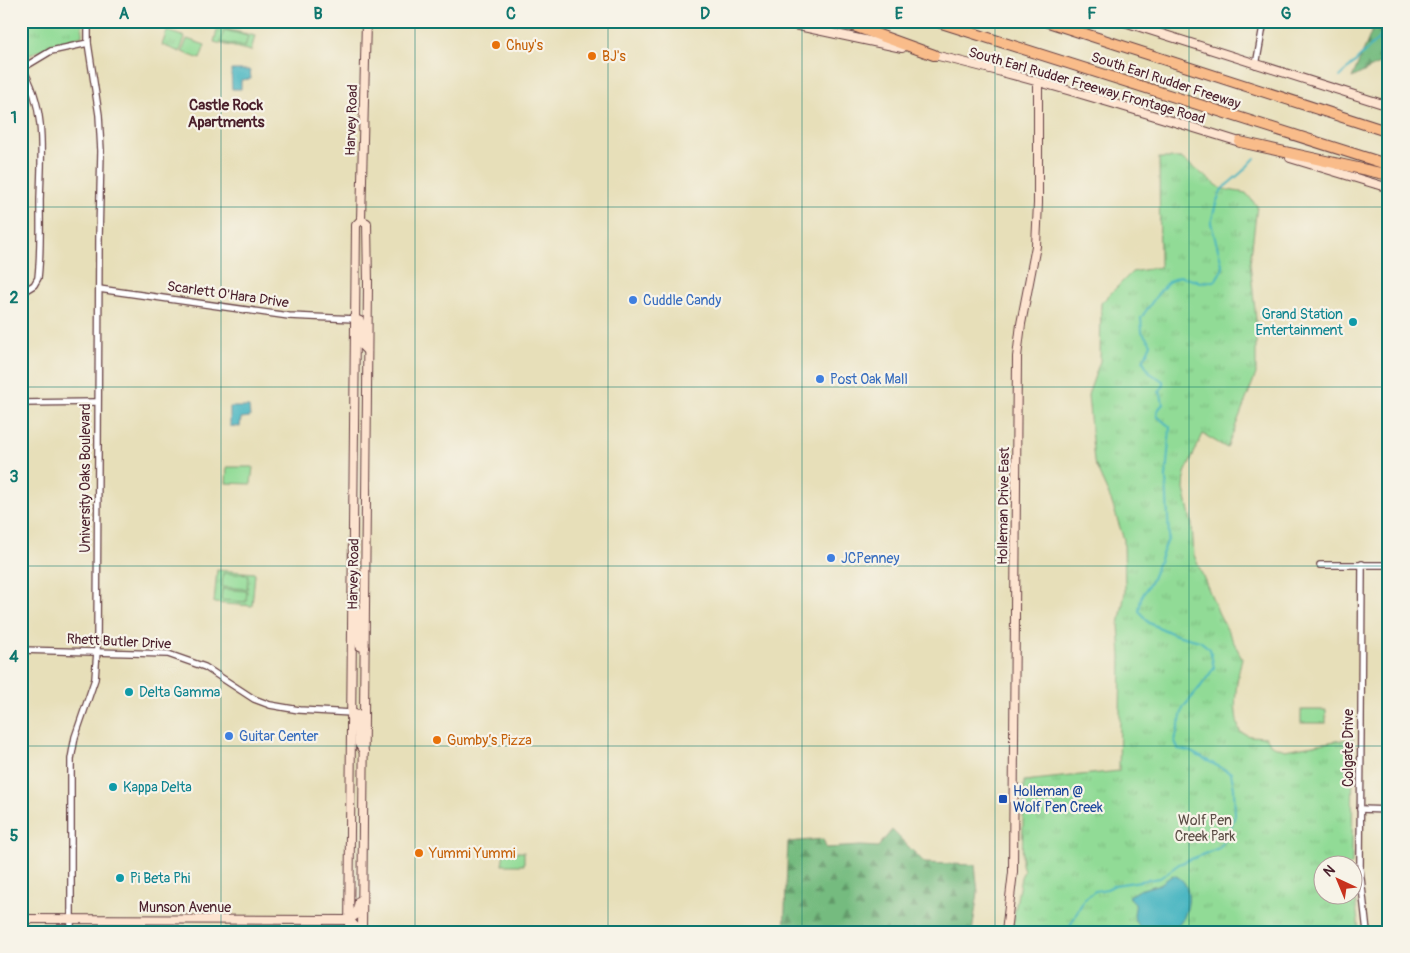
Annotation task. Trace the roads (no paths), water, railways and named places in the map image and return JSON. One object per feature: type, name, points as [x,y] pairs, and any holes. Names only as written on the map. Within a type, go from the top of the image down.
[{"type":"highway","points":[[840,21],[934,55]]},
{"type":"highway","name":"South Earl Rudder Freeway","points":[[935,21],[1389,165]]},
{"type":"highway","name":"South Earl Rudder Freeway","points":[[1045,21],[1107,40],[1154,58],[1389,132]]},
{"type":"highway","points":[[1240,142],[1389,174]]},
{"type":"main road","name":"Harvey Road","points":[[349,932],[356,225],[361,220],[366,21]]},
{"type":"main road","name":"South Earl Rudder Freeway Frontage Road","points":[[775,21],[853,36],[1038,82],[1150,114],[1389,188]]},
{"type":"main road","points":[[1121,21],[1389,106]]},
{"type":"main road","name":"Holleman Drive East","points":[[1006,932],[1013,872],[1017,356],[1021,324],[1036,246],[1038,82]]},
{"type":"main road","name":"Harvey Road","points":[[361,220],[367,223],[362,932]]},
{"type":"main road","points":[[355,319],[360,321],[361,345],[367,351]]},
{"type":"main road","points":[[353,489],[366,487]]},
{"type":"main road","points":[[353,604],[359,613],[359,643],[360,646],[365,648]]},
{"type":"main road","points":[[352,712],[358,715],[359,744],[364,752]]},
{"type":"main road","points":[[356,932],[356,927],[349,920],[356,914],[363,892]]},
{"type":"main road","name":"Munson Avenue","points":[[21,919],[349,920]]},
{"type":"street","name":"University Oaks Boulevard","points":[[71,932],[71,759],[75,737],[95,679],[97,651],[97,402],[101,151],[99,115],[88,43],[88,21]]},
{"type":"street","points":[[1256,65],[1264,21]]},
{"type":"street","points":[[21,293],[34,285],[38,278],[42,135],[35,96],[22,68],[51,51],[88,43]]},
{"type":"street","name":"Scarlett O'Hara Drive","points":[[99,289],[288,316],[355,319]]},
{"type":"street","points":[[21,403],[97,402]]},
{"type":"street","name":"Colgate Drive","points":[[1362,564],[1360,869],[1367,932]]},
{"type":"street","points":[[1320,565],[1389,564]]},
{"type":"street","name":"Rhett Butler Drive","points":[[21,650],[168,654],[205,667],[254,699],[270,705],[299,710],[352,712]]},
{"type":"street","points":[[1360,810],[1389,810]]},
{"type":"water","points":[[231,70],[250,70],[251,79],[241,80],[241,89],[232,89]]},
{"type":"water","points":[[230,407],[249,407],[250,417],[241,418],[240,427],[230,426]]},
{"type":"water","points":[[1173,875],[1181,879],[1188,893],[1188,902],[1183,919],[1178,926],[1168,932],[1152,932],[1141,928],[1136,923],[1134,915],[1135,903],[1128,896],[1139,890],[1160,884]]},
{"type":"waterway","points":[[1340,77],[1389,28]]},
{"type":"waterway","points":[[1067,932],[1084,899],[1095,891],[1107,889],[1115,885],[1160,878],[1179,864],[1219,848],[1228,836],[1235,815],[1234,788],[1231,773],[1189,751],[1178,749],[1175,741],[1183,708],[1214,668],[1210,649],[1200,641],[1176,635],[1149,623],[1139,611],[1141,598],[1151,581],[1169,537],[1166,478],[1170,427],[1158,417],[1157,411],[1163,404],[1159,392],[1163,386],[1163,381],[1150,373],[1143,361],[1151,344],[1142,332],[1141,318],[1168,282],[1180,276],[1200,282],[1215,281],[1223,268],[1211,223],[1216,203],[1222,189],[1255,158]]},
{"type":"place","name":"Chuy's","points":[[496,45]]},
{"type":"place","name":"BJ's","points":[[592,56]]},
{"type":"place","name":"Cuddle Candy","points":[[633,300]]},
{"type":"place","name":"Grand Station Entertainment","points":[[1353,322]]},
{"type":"place","name":"Post Oak Mall","points":[[820,379]]},
{"type":"place","name":"JCPenney","points":[[831,558]]},
{"type":"place","name":"Delta Gamma","points":[[129,692]]},
{"type":"place","name":"Guitar Center","points":[[229,736]]},
{"type":"place","name":"Gumby’s Pizza","points":[[437,740]]},
{"type":"place","name":"Kappa Delta","points":[[113,787]]},
{"type":"place","name":"Holleman @ Wolf Pen Creek","points":[[1003,799]]},
{"type":"place","name":"Yummi Yummi","points":[[419,853]]},
{"type":"place","name":"Pi Beta Phi","points":[[120,878]]},
{"type":"district","name":"Castle Rock Apartments","points":[[226,114]]},
{"type":"park label","name":"Wolf Pen Creek Park","points":[[1205,828]]}]
